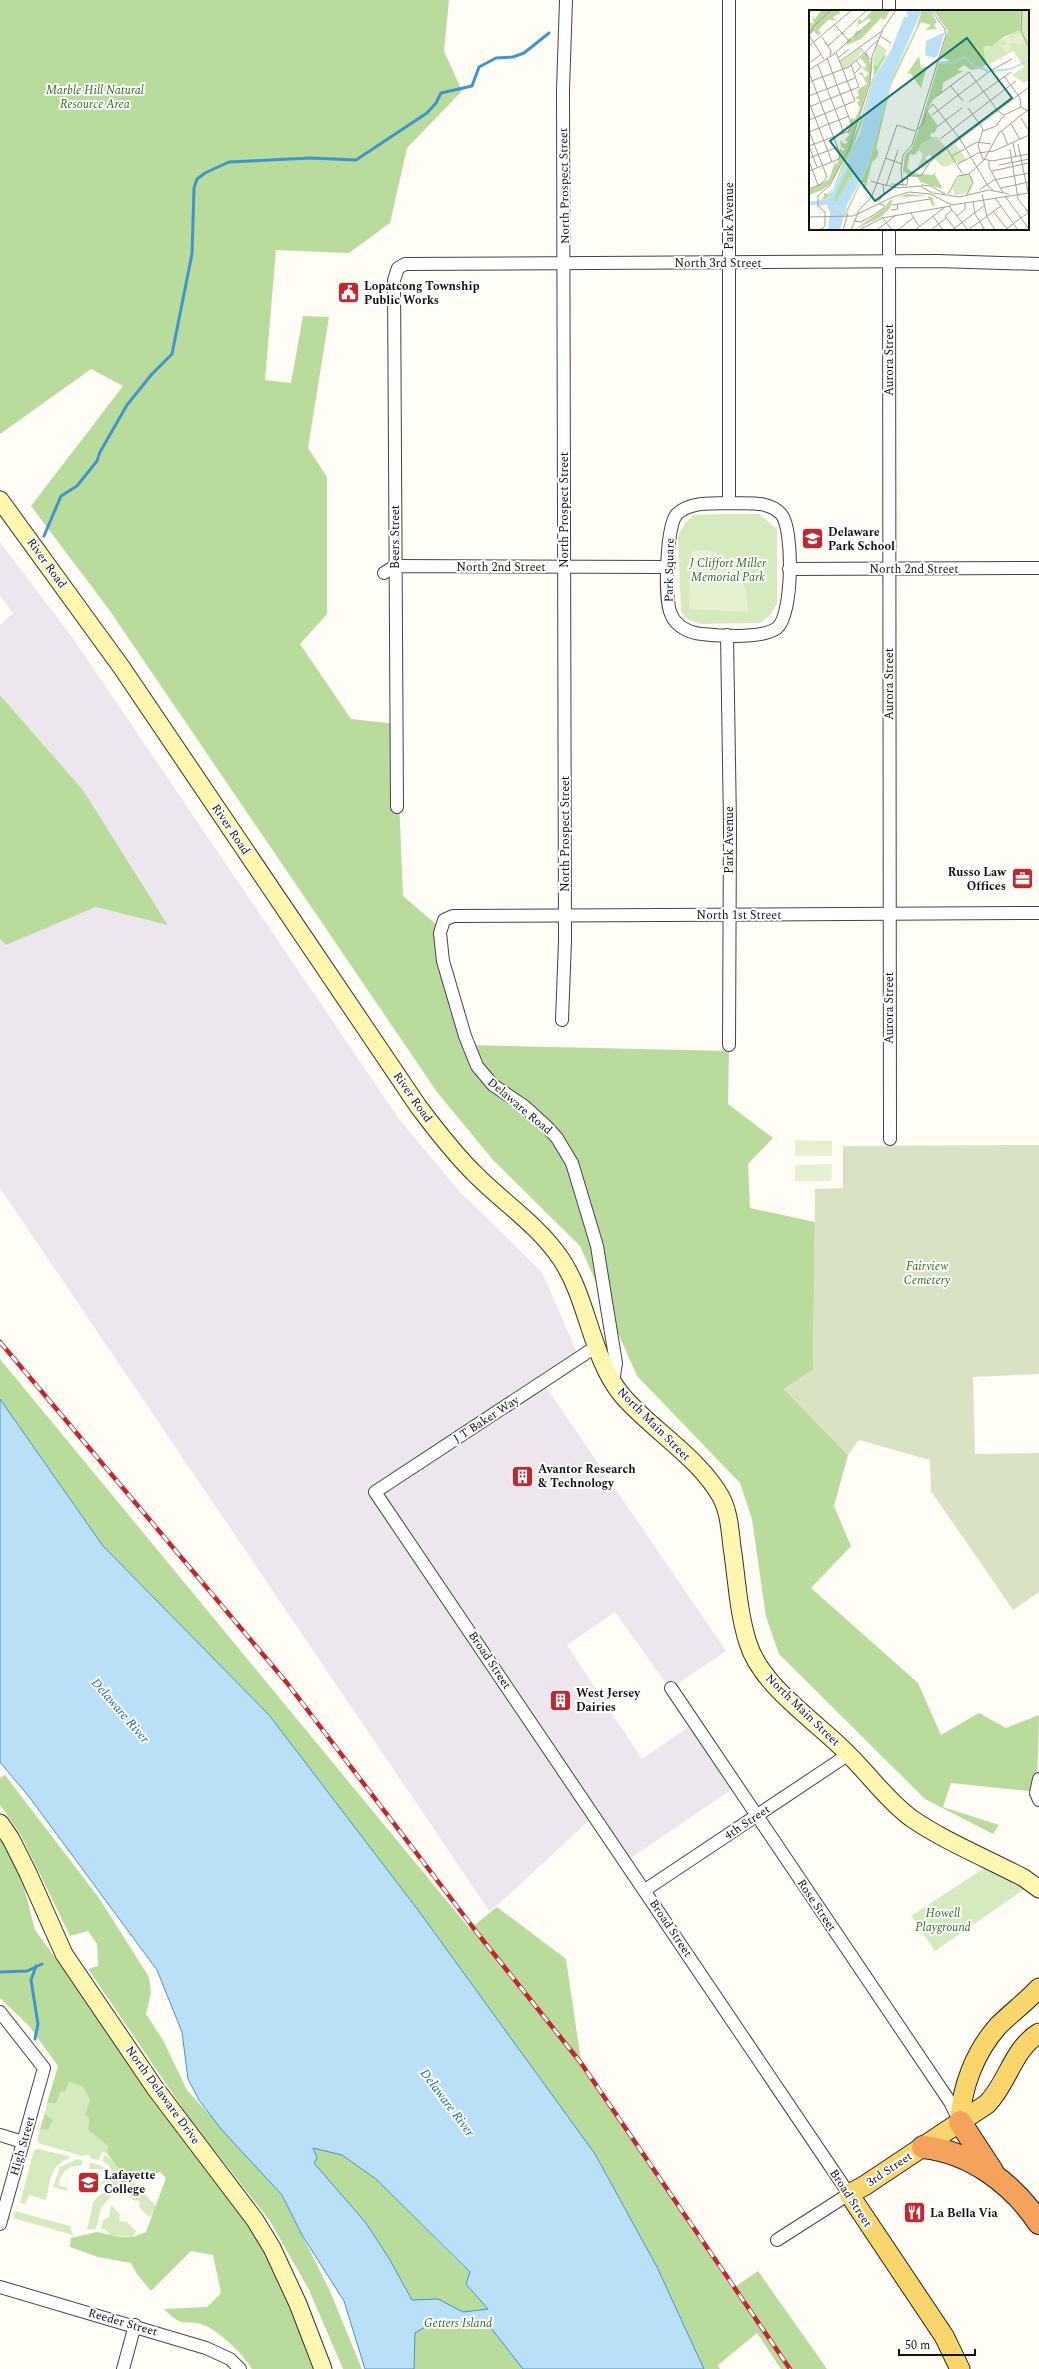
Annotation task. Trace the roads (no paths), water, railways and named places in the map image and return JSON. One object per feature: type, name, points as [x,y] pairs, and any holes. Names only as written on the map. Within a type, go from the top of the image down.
[{"type":"highway","points":[[960,2122],[996,2176],[1021,2200],[1039,2223]]},
{"type":"highway","points":[[923,2146],[953,2153],[996,2176]]},
{"type":"main road","points":[[960,2122],[963,2095],[972,2068],[981,2049],[998,2027],[1039,1988]]},
{"type":"main road","name":"3rd Street","points":[[849,2194],[864,2186],[990,2101],[1017,2056],[1029,2040],[1039,2033]]},
{"type":"main road","name":"Broad Street","points":[[849,2194],[944,2336],[960,2369]]},
{"type":"street","name":"North Prospect Street","points":[[562,1020],[565,916],[565,263],[563,90],[566,0]]},
{"type":"street","name":"Park Avenue","points":[[729,0],[729,503]]},
{"type":"street","points":[[888,0],[889,10]]},
{"type":"street","name":"Aurora Street","points":[[889,230],[890,1139]]},
{"type":"street","name":"North 3rd Street","points":[[398,268],[405,264],[565,263],[889,262],[1039,264]]},
{"type":"street","name":"Beers Street","points":[[397,807],[394,280],[398,268]]},
{"type":"street","name":"River Road","points":[[0,500],[122,668],[418,1106],[461,1159],[477,1176],[535,1228],[561,1259],[578,1290],[597,1346]]},
{"type":"street","name":"Park Square","points":[[729,503],[761,504],[782,514],[788,534],[789,570],[788,604],[782,622],[777,628],[759,634],[727,635],[692,633],[675,622],[668,606],[668,567],[670,527],[678,514],[692,506],[729,503]]},
{"type":"street","points":[[384,573],[395,566]]},
{"type":"street","name":"North 2nd Street","points":[[395,566],[564,568],[668,567]]},
{"type":"street","name":"North 2nd Street","points":[[789,570],[1039,568]]},
{"type":"street","name":"Park Avenue","points":[[727,635],[729,1045]]},
{"type":"street","name":"North 1st Street","points":[[442,924],[447,918],[453,916],[889,915],[1039,913]]},
{"type":"street","name":"Delaware Road","points":[[442,924],[441,942],[443,962],[471,1053],[477,1066],[493,1085],[524,1106],[547,1127],[557,1138],[572,1162],[599,1259],[616,1363],[613,1382]]},
{"type":"street","name":"North Main Street","points":[[597,1346],[613,1382],[622,1396],[676,1445],[721,1496],[729,1524],[740,1606],[753,1654],[760,1667],[779,1689],[849,1754],[894,1803],[911,1818],[1024,1878],[1039,1889]]},
{"type":"street","name":"J T Baker Way","points":[[375,1492],[597,1346]]},
{"type":"street","name":"Broad Street","points":[[375,1492],[849,2194]]},
{"type":"street","name":"Rose Street","points":[[671,1688],[950,2102],[960,2122]]},
{"type":"street","name":"4th Street","points":[[645,1890],[849,1754]]},
{"type":"street","points":[[1039,1779],[1036,1793],[1039,1800]]},
{"type":"street","name":"North Delaware Drive","points":[[0,1822],[11,1839],[28,1873],[64,1954],[155,2088],[251,2214],[265,2237],[298,2304],[323,2369]]},
{"type":"street","name":"High Street","points":[[0,2012],[44,2068],[0,2224]]},
{"type":"street","points":[[0,2135],[23,2142]]},
{"type":"street","name":"3rd Street","points":[[777,2240],[849,2194]]},
{"type":"street","name":"Reeder Street","points":[[0,2287],[206,2348],[230,2359],[240,2369]]},
{"type":"street","points":[[123,2369],[135,2326]]},
{"type":"water","name":"Delaware River","points":[[0,1399],[103,1546],[269,1715],[418,1910],[595,2154],[657,2267],[704,2369],[523,2369],[488,2324],[437,2320],[415,2333],[414,2369],[365,2369],[344,2301],[302,2235],[282,2195],[221,2129],[199,2100],[188,2079],[182,2032],[157,1970],[30,1798],[0,1762]],"holes":[[[313,2148],[342,2155],[376,2179],[470,2272],[466,2284],[488,2309],[463,2312],[438,2299],[412,2300],[390,2260],[366,2223],[314,2163],[317,2158]]]},
{"type":"waterway","points":[[44,536],[61,496],[77,486],[97,461],[100,452],[127,405],[152,374],[172,354],[192,254],[194,188],[197,179],[205,173],[229,162],[311,158],[356,160],[427,113],[436,103],[441,93],[472,86],[479,67],[496,58],[513,57],[524,53],[549,33]]},
{"type":"waterway","points":[[0,1972],[27,1971],[42,1964]]},
{"type":"waterway","points":[[35,2039],[38,2024],[31,1980],[36,1966]]},
{"type":"railway","points":[[0,1342],[287,1683],[478,1934],[581,2063],[790,2369]]},
{"type":"place","name":"Lopatcong Township Public Works","points":[[349,293]]},
{"type":"place","name":"Delaware Park School","points":[[813,539]]},
{"type":"place","name":"Russo Law Offices","points":[[1022,879]]},
{"type":"place","name":"Avantor Research & Technology","points":[[522,1476]]},
{"type":"place","name":"West Jersey Dairies","points":[[561,1700]]},
{"type":"place","name":"Lafayette College","points":[[88,2182]]},
{"type":"place","name":"La Bella Via","points":[[915,2213]]},
{"type":"park label","name":"Marble Hill Natural Resource Area","points":[[95,97]]},
{"type":"park label","name":"J Cliffort Miller Memorial Park","points":[[728,570]]},
{"type":"park label","name":"Fairview Cemetery","points":[[927,1273]]},
{"type":"park label","name":"Howell Playground","points":[[943,1920]]},
{"type":"park label","name":"Getters Island","points":[[458,2323]]}]
